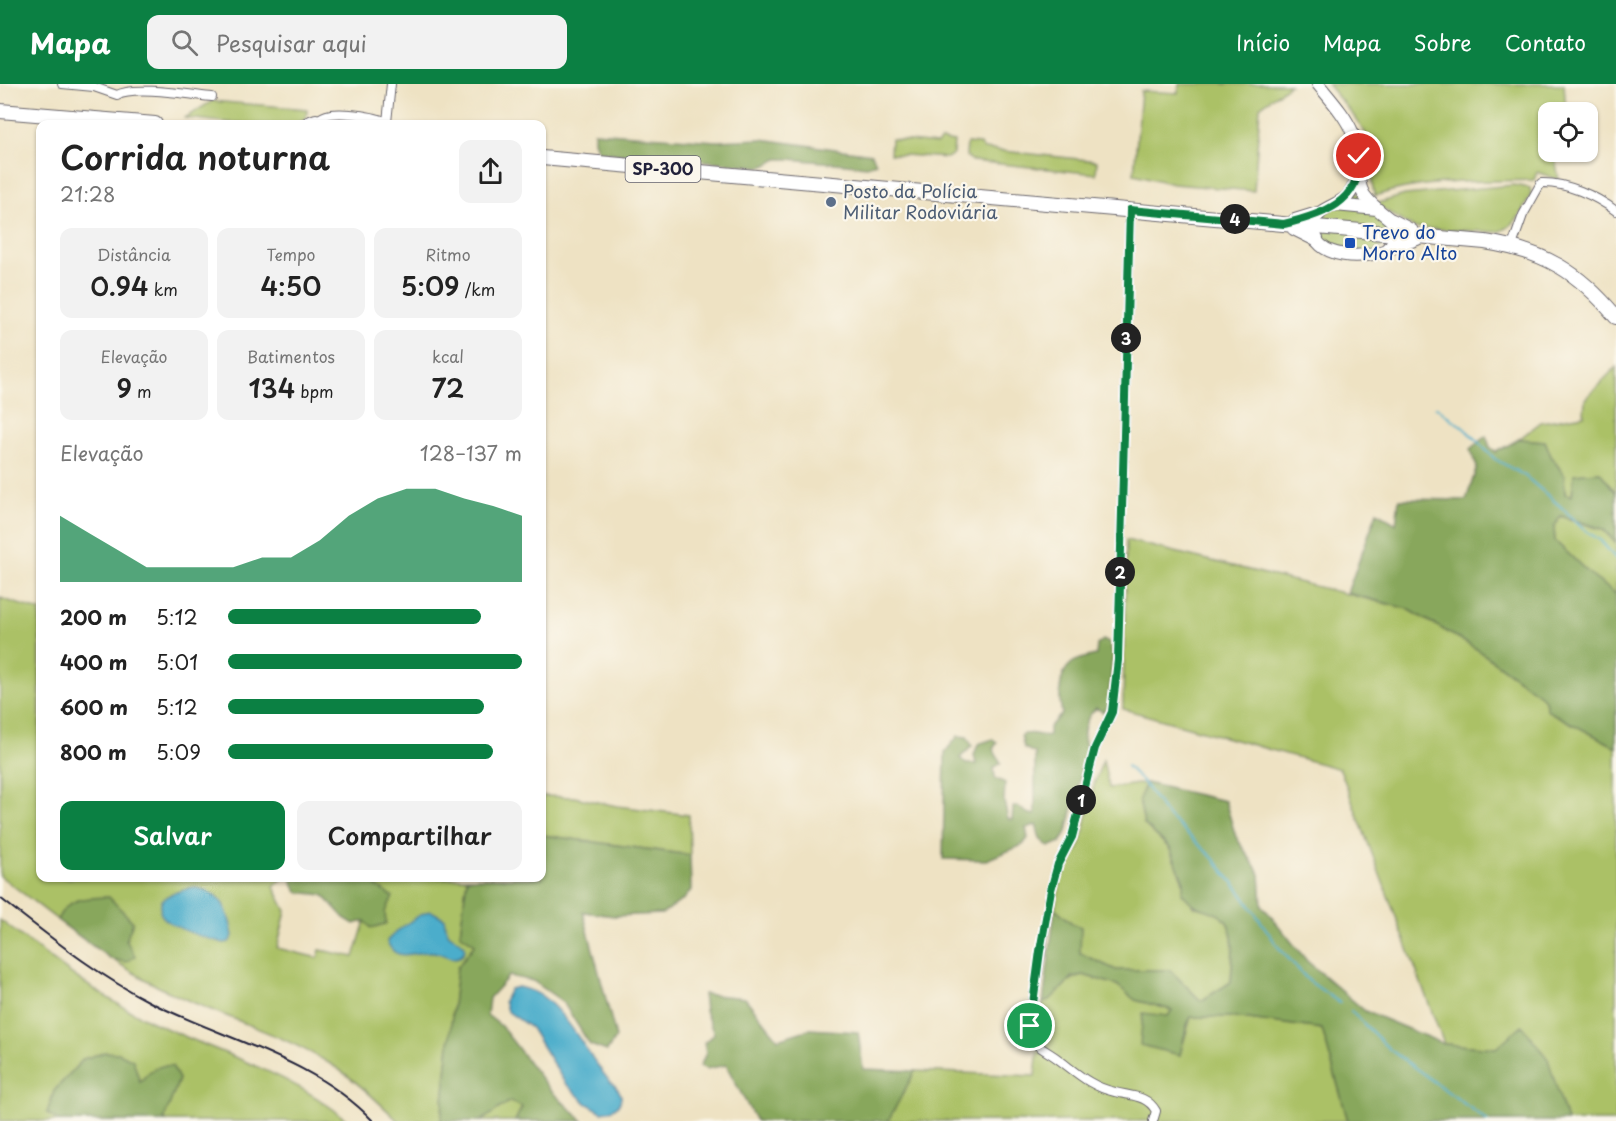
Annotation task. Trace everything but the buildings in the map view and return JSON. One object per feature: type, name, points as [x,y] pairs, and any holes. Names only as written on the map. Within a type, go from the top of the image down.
[{"type":"main road","points":[[1318,84],[1353,134],[1358,151],[1359,175],[1364,194],[1393,227],[1389,248]]},
{"type":"main road","points":[[0,111],[107,120]]},
{"type":"main road","name":"SP-300","points":[[546,158],[1284,224],[1393,227],[1425,236],[1512,246],[1535,253],[1567,270],[1594,292],[1616,317]]},
{"type":"main road","points":[[1359,175],[1349,194],[1334,205],[1316,226],[1326,249],[1345,255],[1373,255],[1425,236]]},
{"type":"main road","points":[[1334,205],[1377,208]]},
{"type":"street","points":[[62,84],[94,87],[117,95],[121,92],[135,90],[212,97]]},
{"type":"street","points":[[388,120],[391,84]]},
{"type":"street","points":[[317,120],[333,113],[373,117],[380,120]]},
{"type":"street","points":[[1512,246],[1523,214],[1541,183],[1555,183],[1595,197],[1616,211]]},
{"type":"street","points":[[1130,210],[1118,660],[1114,700],[1108,722],[1095,748],[1072,837],[1058,864],[1051,890],[1030,1026],[1034,1043],[1092,1084],[1148,1101],[1156,1111],[1153,1121]]},
{"type":"green space","points":[[1179,84],[1290,84],[1260,107],[1254,191],[1173,184],[1134,174],[1141,91],[1178,93]]},
{"type":"green space","points":[[1327,84],[1564,84],[1565,102],[1538,102],[1538,162],[1556,162],[1559,180],[1537,172],[1534,180],[1434,184],[1375,196],[1370,145],[1352,113]]},
{"type":"green space","points":[[212,101],[307,109],[304,120],[185,118]]},
{"type":"green space","points":[[594,132],[716,141],[761,139],[872,154],[876,163],[867,166],[778,159],[762,167],[689,159],[631,156],[598,151],[594,141]]},
{"type":"green space","points":[[891,139],[937,144],[941,140],[954,142],[953,154],[947,158],[890,154]]},
{"type":"green space","points":[[967,143],[979,144],[984,149],[1097,161],[1096,174],[972,161],[966,156]]},
{"type":"green space","points":[[1514,185],[1530,188],[1531,194],[1515,222],[1498,232],[1414,228],[1375,204],[1405,195]]},
{"type":"green space","name":"Trevo do Morro Alto","points":[[1355,190],[1389,222],[1390,241],[1372,253],[1327,247],[1317,228],[1322,215]]},
{"type":"green space","points":[[1616,367],[1616,493],[1600,472],[1574,474],[1572,496],[1565,494],[1564,475],[1551,456],[1545,441],[1519,439],[1541,422],[1584,415],[1585,399]]},
{"type":"green space","points":[[1486,436],[1490,447],[1496,452],[1519,439],[1545,441],[1551,456],[1564,475],[1565,494],[1572,496],[1574,474],[1600,472],[1616,493],[1616,543],[1603,529],[1561,516],[1554,527],[1555,541],[1594,578],[1616,594],[1616,747],[1548,711],[1544,698],[1475,648],[1408,609],[1347,593],[1377,512],[1396,524],[1399,499],[1466,500],[1477,467],[1470,449]]},
{"type":"green space","points":[[1560,516],[1603,530],[1616,543],[1616,594],[1594,578],[1555,541],[1554,527]]},
{"type":"green space","points":[[1126,540],[1408,609],[1475,648],[1544,698],[1548,711],[1616,747],[1616,1121],[1567,1121],[1561,1102],[1496,1048],[1444,1044],[1340,769],[1123,709]]},
{"type":"green space","points":[[0,598],[36,610],[36,882],[279,882],[274,887],[286,911],[277,948],[318,958],[320,950],[354,957],[377,882],[466,882],[460,934],[475,944],[457,968],[441,1121],[398,1121],[366,1091],[332,1065],[290,1042],[157,986],[116,962],[76,934],[0,876]]},
{"type":"green space","points":[[1103,640],[1110,643],[1113,655],[1108,707],[1103,712],[1096,708],[1084,727],[1087,749],[1067,832],[1061,842],[1049,847],[1040,839],[1036,825],[1026,828],[1028,838],[1023,845],[986,860],[943,859],[945,752],[958,736],[967,737],[972,746],[960,758],[966,764],[976,764],[974,755],[978,744],[993,739],[997,743],[993,749],[1001,763],[994,768],[995,778],[1005,783],[1004,802],[1008,819],[1012,820],[1013,807],[1018,806],[1027,813],[1035,815],[1035,753],[1024,748],[1021,735],[1029,733],[1049,735],[1049,727],[1062,714],[1061,680],[1067,668],[1074,662],[1096,655],[1097,645]]},
{"type":"green space","points":[[1103,760],[1109,788],[1146,783],[1139,799],[1144,824],[1169,848],[1193,906],[1220,915],[1230,928],[1233,946],[1231,982],[1201,1001],[1170,970],[1115,970],[1080,953],[1073,924],[1055,908],[1061,879],[1081,843],[1095,781]]},
{"type":"green space","points":[[1146,783],[1225,801],[1236,837],[1260,874],[1262,905],[1307,961],[1365,1011],[1444,1044],[1496,1048],[1522,1025],[1548,1059],[1567,1121],[1348,1121],[1322,1029],[1234,1017],[1191,1017],[1180,1055],[1140,1045],[1143,1013],[1168,1016],[1172,1010],[1135,1000],[1117,985],[1083,975],[1073,977],[1051,999],[1043,1003],[1055,908],[1073,924],[1081,927],[1080,953],[1116,970],[1170,970],[1201,1001],[1231,982],[1233,945],[1229,927],[1219,915],[1196,906],[1182,893],[1184,882],[1170,848],[1144,824],[1139,799]]},
{"type":"green space","points":[[546,796],[574,797],[617,806],[689,815],[690,855],[546,836]]},
{"type":"green space","points":[[546,836],[690,855],[691,890],[684,899],[662,914],[614,916],[583,912],[616,1037],[607,1051],[590,1045],[563,1002],[533,981],[509,976],[489,998],[487,1015],[501,1026],[550,1090],[583,1121],[515,1121],[522,1107],[510,1101],[481,1121],[441,1121],[457,968],[475,944],[460,934],[466,882],[546,882]]},
{"type":"green space","points":[[293,882],[377,882],[376,886],[393,897],[385,912],[386,924],[371,928],[365,921],[354,924],[344,918],[323,895],[297,892]]},
{"type":"green space","points":[[109,897],[133,922],[126,940],[135,956],[126,962],[111,959],[57,920],[61,912],[72,902],[86,898]]},
{"type":"green space","points":[[0,920],[69,972],[124,1008],[301,1088],[348,1121],[166,1121],[164,1119],[179,1079],[172,1066],[162,1066],[154,1069],[140,1082],[47,1113],[59,1121],[0,1121]]},
{"type":"green space","points":[[1083,975],[1117,985],[1136,1000],[1172,1010],[1168,1016],[1180,1054],[1191,1017],[1234,1017],[1322,1029],[1348,1121],[888,1121],[915,1071],[1035,1076],[1043,1003],[1071,980]]},
{"type":"green space","points":[[703,994],[745,998],[778,1039],[810,1029],[858,1032],[863,1069],[915,1071],[888,1121],[756,1121],[726,1065],[706,1069],[700,1066],[706,1053],[704,1043],[714,1034],[705,1011]]},
{"type":"green space","points":[[105,1052],[119,1053],[133,1060],[140,1082],[154,1069],[172,1066],[179,1079],[164,1119],[166,1121],[59,1121],[47,1113],[54,1091],[83,1059]]},
{"type":"green space","points":[[510,1101],[522,1107],[515,1121],[481,1121]]},
{"type":"water","points":[[193,887],[211,893],[222,903],[229,917],[233,936],[229,942],[224,943],[190,932],[172,924],[161,914],[162,900],[171,894]]},
{"type":"water","points":[[431,911],[444,918],[449,934],[464,945],[465,950],[461,956],[451,957],[434,952],[401,955],[391,949],[387,941],[390,937],[414,919]]},
{"type":"water","points":[[518,987],[540,995],[564,1018],[619,1091],[621,1100],[615,1108],[602,1112],[586,1103],[565,1083],[531,1028],[507,1011],[504,1001],[510,989]]},
{"type":"waterway","points":[[1435,406],[1465,429],[1495,459],[1525,476],[1582,528],[1601,541],[1616,559]]},
{"type":"waterway","points":[[1127,766],[1143,782],[1165,813],[1212,857],[1240,891],[1279,948],[1309,981],[1340,1003]]},
{"type":"waterway","points":[[1351,1011],[1389,1049],[1488,1121]]},
{"type":"railway","points":[[0,898],[72,953],[130,991],[296,1066],[349,1099],[373,1121]]},
{"type":"place","name":"Posto da Polícia Militar Rodoviária","points":[[831,202]]},
{"type":"place","name":"Trevo do Morro Alto","points":[[1350,243]]},
{"type":"route","points":[[1030,1026],[1051,890],[1058,864],[1072,837],[1095,748],[1112,712],[1114,700],[1118,660],[1130,210],[1284,224],[1318,214],[1349,194],[1359,175],[1359,156]]}]
